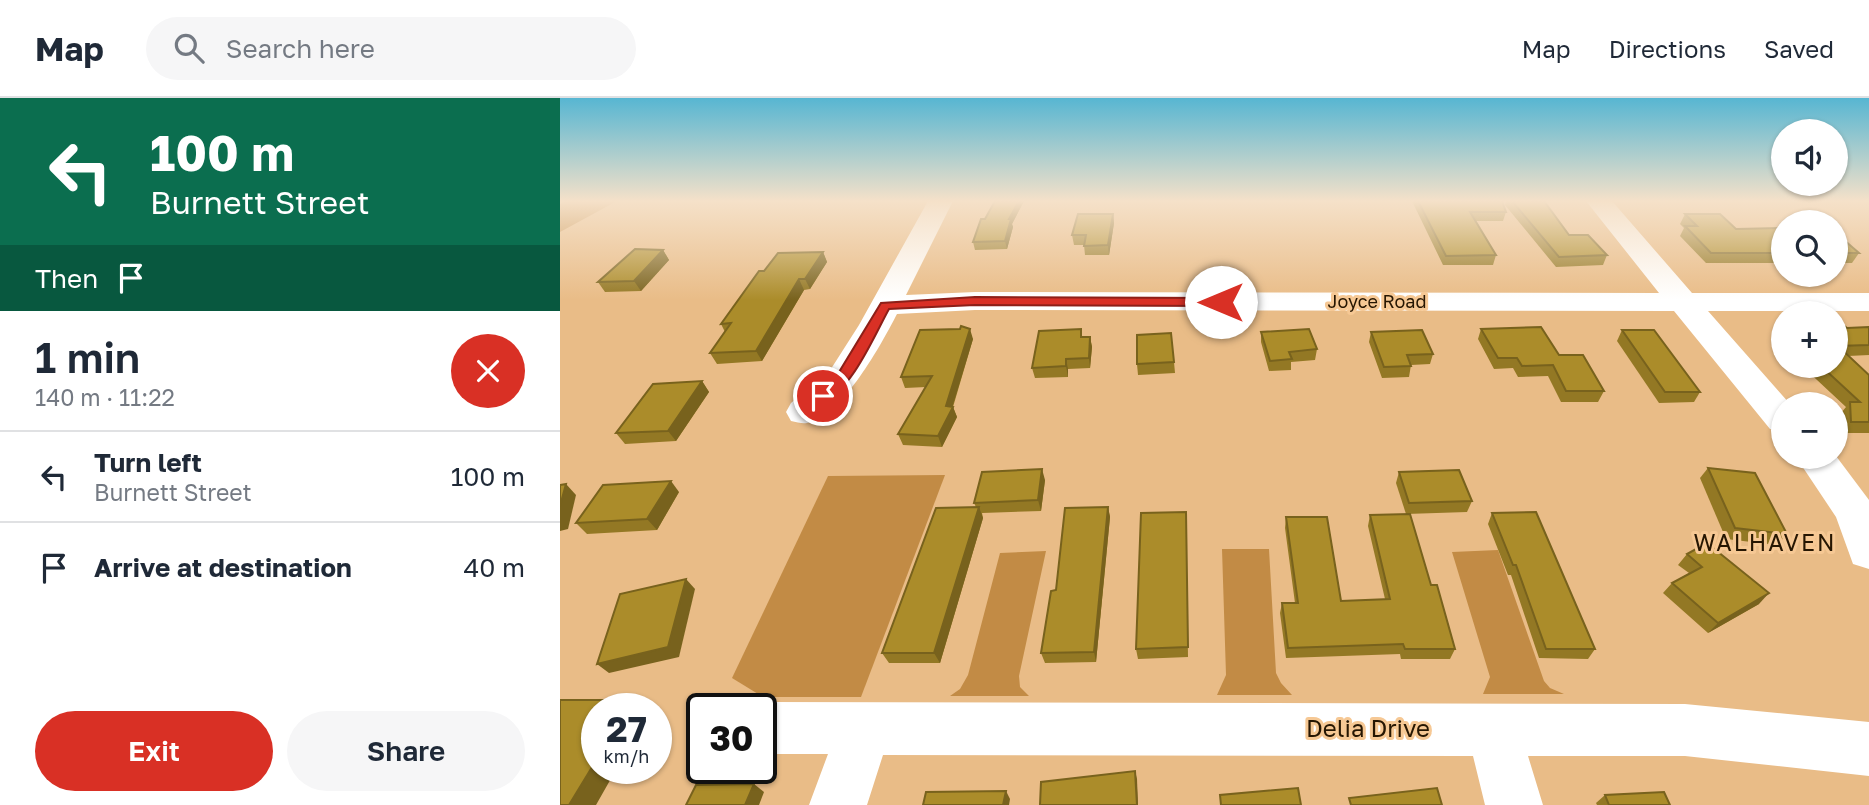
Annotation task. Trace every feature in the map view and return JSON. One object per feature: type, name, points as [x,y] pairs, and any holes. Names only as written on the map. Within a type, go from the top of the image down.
[{"type":"street","points":[[804,412],[841,380],[923,234]]},
{"type":"street","points":[[1626,234],[1771,405]]},
{"type":"street","name":"Joyce Road","points":[[885,306],[975,301],[1869,302]]},
{"type":"street","points":[[1824,469],[1855,513],[1869,551]]},
{"type":"street","name":"Delia Drive","points":[[777,728],[1685,730],[1869,749]]},
{"type":"street","points":[[838,805],[865,729]]},
{"type":"street","points":[[1493,730],[1514,805]]},
{"type":"shaded area","points":[[945,475],[861,697],[777,697],[777,693],[756,693],[732,678],[828,476]]},
{"type":"shaded area","points":[[1222,549],[1269,549],[1276,673],[1292,695],[1217,695],[1226,675]]},
{"type":"shaded area","points":[[1498,550],[1544,681],[1550,688],[1564,694],[1483,694],[1490,677],[1452,552]]},
{"type":"shaded area","points":[[1046,551],[1019,676],[1020,687],[1029,696],[950,696],[960,689],[968,675],[1000,553]]},
{"type":"building","points":[[976,234],[1007,234],[1005,241],[973,242]]},
{"type":"building","points":[[1110,234],[1108,245],[1084,246],[1086,235],[1072,235]]},
{"type":"building","points":[[1435,234],[1483,234],[1496,255],[1446,256]]},
{"type":"building","points":[[1540,234],[1588,235],[1607,255],[1559,257]]},
{"type":"building","points":[[1693,234],[1771,234],[1771,253],[1711,253]]},
{"type":"building","points":[[1848,243],[1859,253],[1848,253]]},
{"type":"building","points":[[635,249],[663,250],[634,281],[598,282]]},
{"type":"building","points":[[823,252],[805,279],[799,279],[756,351],[710,353],[731,323],[721,324],[759,271],[764,271],[778,253]]},
{"type":"building","points":[[961,326],[970,329],[946,406],[953,407],[938,436],[898,434],[932,376],[901,377],[920,330],[960,329]]},
{"type":"building","points":[[1541,327],[1559,355],[1583,355],[1604,391],[1566,391],[1553,365],[1522,366],[1517,358],[1498,358],[1481,329]]},
{"type":"building","points":[[1869,327],[1869,345],[1848,346],[1848,328]]},
{"type":"building","points":[[1081,329],[1081,337],[1090,337],[1089,358],[1066,359],[1066,366],[1032,368],[1039,331]]},
{"type":"building","points":[[1309,329],[1317,349],[1289,352],[1292,359],[1270,361],[1261,332]]},
{"type":"building","points":[[1422,330],[1433,354],[1407,355],[1411,366],[1384,367],[1371,332]]},
{"type":"building","points":[[1622,330],[1654,330],[1700,392],[1665,392]]},
{"type":"building","points":[[1171,333],[1174,362],[1137,364],[1137,335]]},
{"type":"building","points":[[1848,355],[1869,375],[1869,422],[1851,422],[1850,402],[1860,402],[1834,378],[1848,378]]},
{"type":"building","points":[[702,381],[668,431],[616,433],[653,384]]},
{"type":"building","points":[[1708,468],[1755,473],[1787,534],[1735,528]]},
{"type":"building","points":[[1042,469],[1038,500],[974,503],[982,472]]},
{"type":"building","points":[[1459,470],[1472,501],[1409,503],[1399,472]]},
{"type":"building","points":[[671,481],[647,519],[576,523],[603,485]]},
{"type":"building","points":[[566,484],[560,506],[560,485]]},
{"type":"building","points":[[979,507],[934,653],[882,653],[936,508]]},
{"type":"building","points":[[1108,507],[1094,652],[1041,653],[1051,591],[1056,590],[1065,508]]},
{"type":"building","points":[[1186,512],[1188,647],[1136,649],[1141,513]]},
{"type":"building","points":[[1536,512],[1595,649],[1546,649],[1516,565],[1513,565],[1492,513]]},
{"type":"building","points":[[1410,514],[1431,585],[1437,585],[1455,649],[1405,649],[1403,644],[1288,648],[1282,603],[1298,603],[1286,517],[1327,517],[1341,601],[1390,599],[1370,515]]},
{"type":"building","points":[[1707,543],[1769,593],[1718,623],[1672,583],[1702,567],[1687,554]]},
{"type":"building","points":[[686,579],[668,647],[597,664],[620,594]]},
{"type":"building","points":[[560,700],[581,700],[582,784],[569,805],[560,805]]},
{"type":"building","points":[[1135,771],[1137,805],[1040,805],[1041,782]]},
{"type":"building","points":[[754,784],[745,805],[686,805],[696,785]]},
{"type":"building","points":[[1298,788],[1301,805],[1221,805],[1220,795]]},
{"type":"building","points":[[1437,788],[1442,805],[1351,805],[1349,798]]},
{"type":"building","points":[[1006,791],[1003,805],[923,805],[926,792]]},
{"type":"building","points":[[1664,792],[1670,805],[1609,805],[1605,795]]},
{"type":"district","name":"WALHAVEN","points":[[1765,543]]},
{"type":"route","points":[[823,396],[841,380],[885,306],[975,301],[1221,302]]}]
